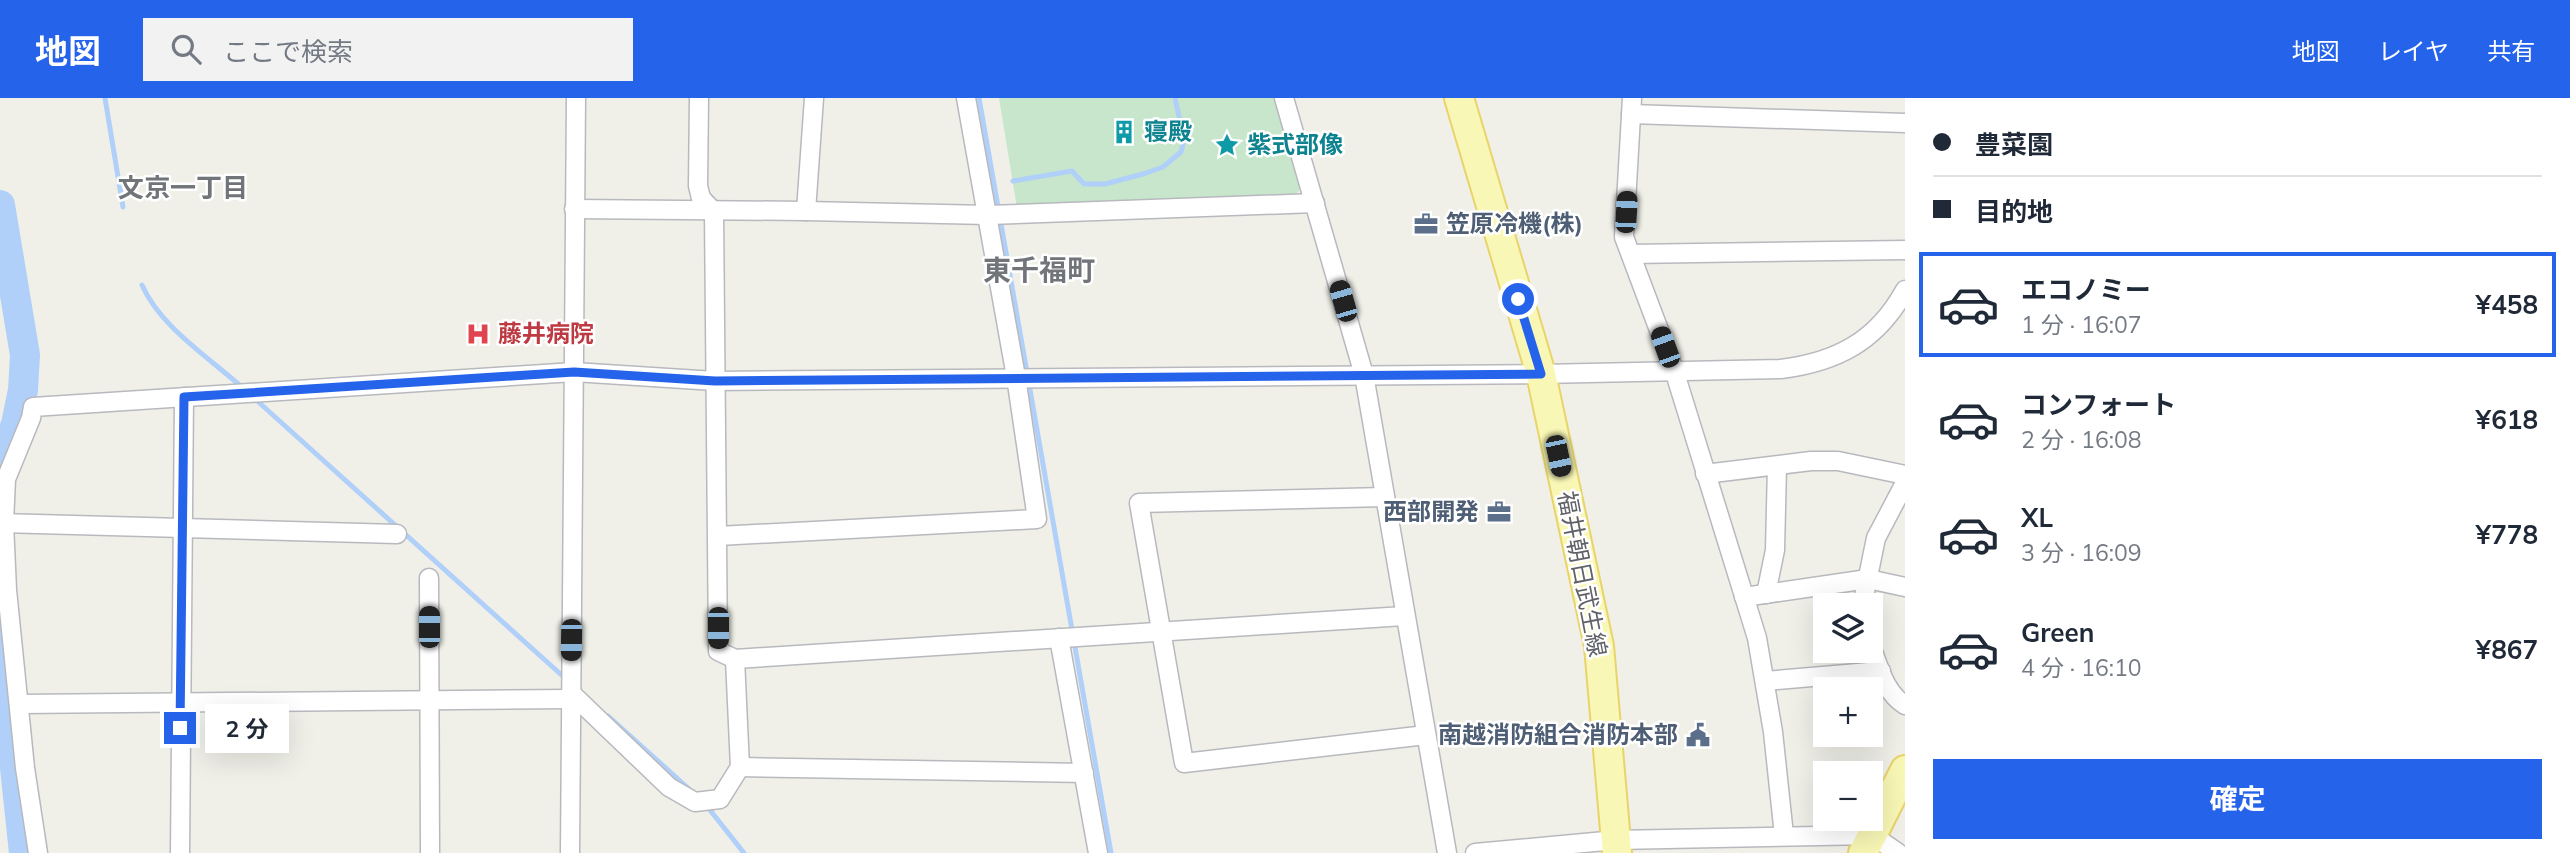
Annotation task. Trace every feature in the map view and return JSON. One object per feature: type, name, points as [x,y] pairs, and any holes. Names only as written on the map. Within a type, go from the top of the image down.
[{"type":"main road","name":"福井朝日武生線","points":[[1459,98],[1541,374],[1599,646],[1616,847]]},
{"type":"main road","points":[[1867,844],[1905,770]]},
{"type":"street","points":[[570,853],[576,98]]},
{"type":"street","points":[[699,98],[698,186],[701,198],[714,212],[718,652],[735,659],[1404,616]]},
{"type":"street","points":[[806,211],[814,98]]},
{"type":"street","points":[[718,536],[1037,519],[1016,377],[966,98]]},
{"type":"street","points":[[1284,98],[1364,375],[1447,853]]},
{"type":"street","points":[[1784,835],[1757,638],[1674,370],[1624,237],[1632,106],[1905,123]]},
{"type":"street","points":[[575,209],[988,215],[1315,203]]},
{"type":"street","points":[[1630,254],[1905,250]]},
{"type":"street","points":[[38,853],[25,768],[2,523],[6,479],[33,407],[574,372],[715,381],[1541,374],[1781,369],[1820,362],[1847,351],[1868,337],[1897,304],[1905,290]]},
{"type":"street","points":[[180,853],[184,397]]},
{"type":"street","points":[[1705,474],[1838,461],[1905,475]]},
{"type":"street","points":[[1766,594],[1775,550],[1777,466]]},
{"type":"street","points":[[1865,593],[1876,538],[1905,483]]},
{"type":"street","points":[[1385,497],[1139,503],[1184,763],[1426,736]]},
{"type":"street","points":[[2,523],[397,534]]},
{"type":"street","points":[[429,579],[430,853]]},
{"type":"street","points":[[1744,597],[1868,579],[1905,587]]},
{"type":"street","points":[[1059,638],[1098,853]]},
{"type":"street","points":[[20,704],[430,701],[571,696],[669,787],[695,802],[720,799],[740,767],[735,659]]},
{"type":"street","points":[[1878,663],[1895,699],[1905,705]]},
{"type":"street","points":[[1765,681],[1881,671]]},
{"type":"street","points":[[740,767],[1084,773]]},
{"type":"street","points":[[1475,853],[1616,847],[1784,835],[1867,844],[1898,853]]},
{"type":"green space","points":[[999,98],[1274,98],[1301,188],[1295,196],[1017,208]]},
{"type":"waterway","points":[[105,98],[123,207]]},
{"type":"waterway","points":[[979,98],[1111,853]]},
{"type":"waterway","points":[[1013,181],[1072,171],[1084,184],[1105,184],[1163,167],[1181,152],[1184,140],[1175,98]]},
{"type":"waterway","points":[[0,205],[25,355],[23,390],[16,424],[0,467]]},
{"type":"waterway","points":[[142,285],[150,301],[174,329],[244,389]]},
{"type":"waterway","points":[[254,398],[566,679]]},
{"type":"waterway","points":[[0,626],[24,853]]},
{"type":"waterway","points":[[608,716],[689,789]]},
{"type":"waterway","points":[[706,805],[744,853]]},
{"type":"place","name":"寝殿","points":[[1124,132]]},
{"type":"place","name":"紫式部像","points":[[1227,145]]},
{"type":"place","name":"笠原冷機(株)","points":[[1426,224]]},
{"type":"place","name":"藤井病院","points":[[478,334]]},
{"type":"place","name":"西部開発","points":[[1499,512]]},
{"type":"place","name":"南越消防組合消防本部","points":[[1698,735]]},
{"type":"district","name":"文京一丁目","points":[[183,188]]},
{"type":"district","name":"東千福町","points":[[1039,270]]},
{"type":"route","points":[[180,728],[184,397],[574,372],[715,381],[1541,374],[1518,299]]}]
